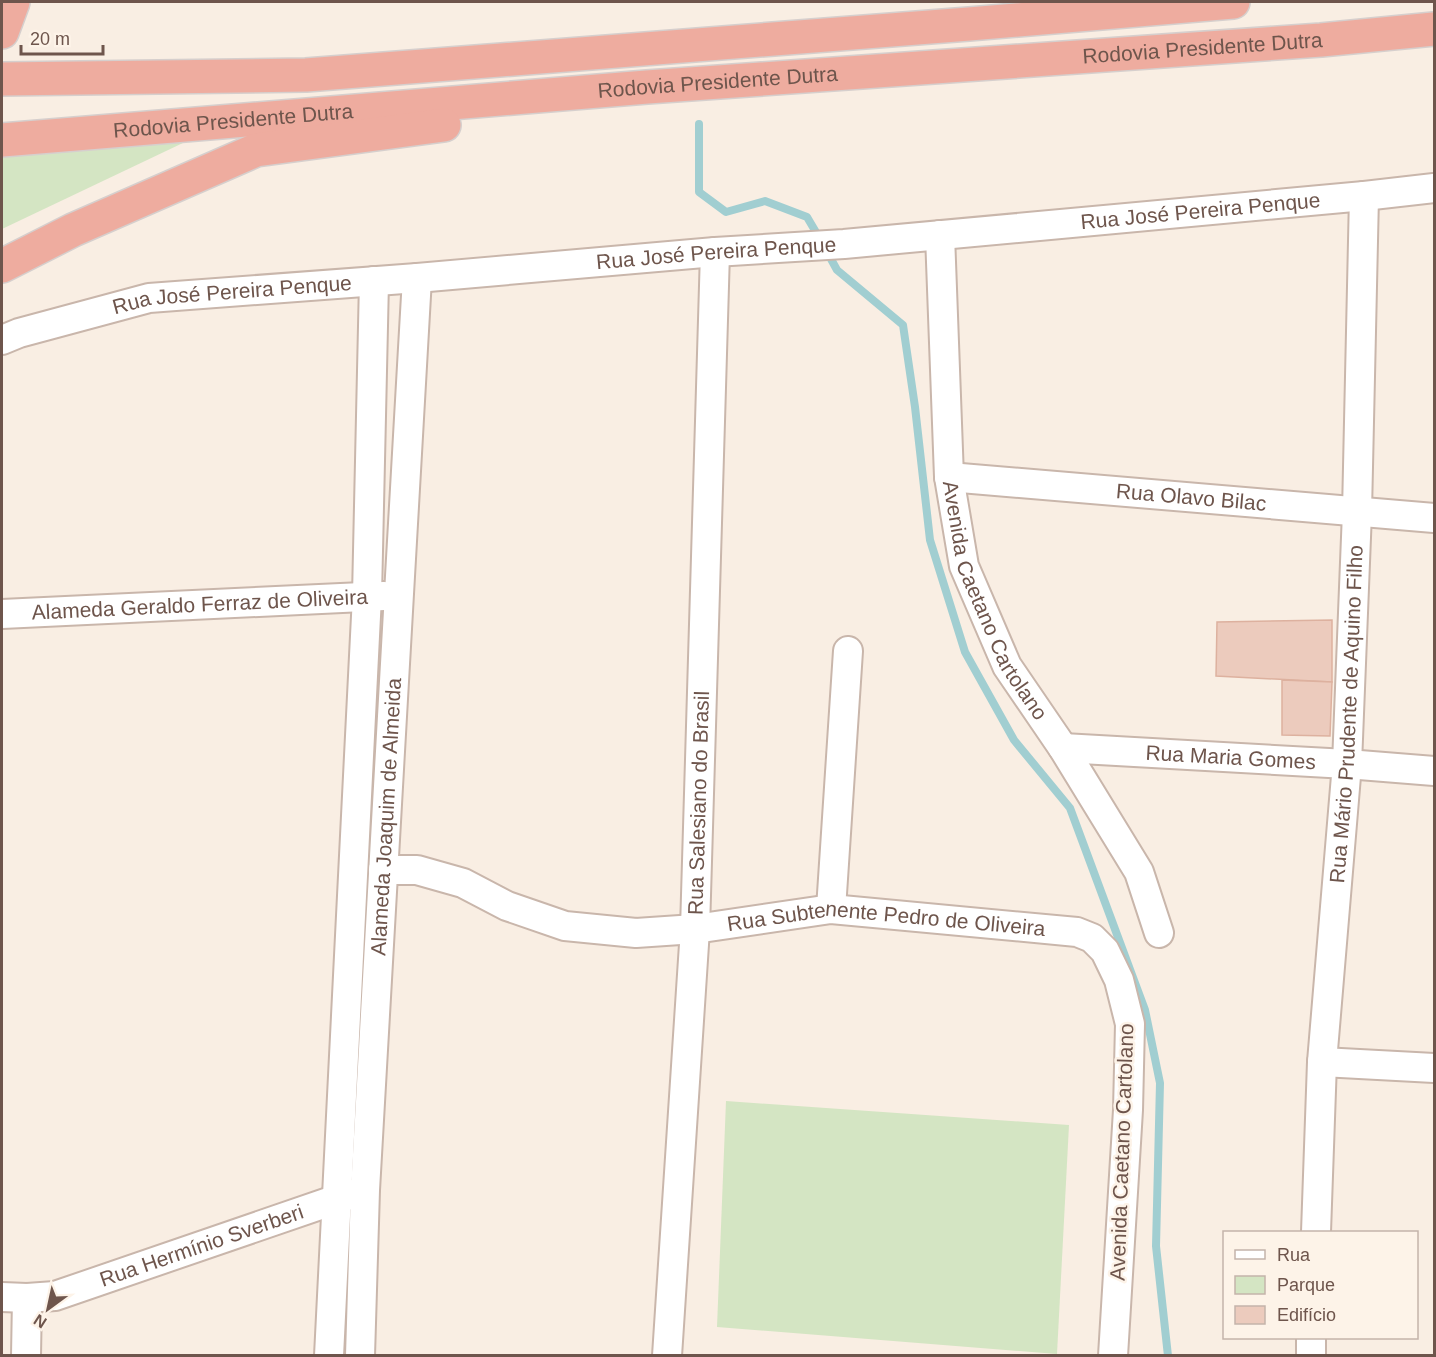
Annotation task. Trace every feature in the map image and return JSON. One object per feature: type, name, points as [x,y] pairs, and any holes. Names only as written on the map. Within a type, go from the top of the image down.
[{"type":"highway","points":[[2,32],[13,2]]},
{"type":"highway","points":[[969,24],[1042,2]]},
{"type":"highway","name":"Rodovia Presidente Dutra","points":[[2,79],[306,75],[1233,2]]},
{"type":"highway","name":"Rodovia Presidente Dutra","points":[[2,140],[647,87],[1321,40],[1434,29]]},
{"type":"highway","points":[[2,266],[73,230],[256,150],[456,123],[647,87]]},
{"type":"street","name":"Rua José Pereira Penque","points":[[2,340],[19,333],[149,298],[728,251],[844,244],[1434,188]]},
{"type":"street","name":"Rua Mário Prudente de Aquino Filho","points":[[1316,1231],[1322,1062],[1347,764],[1357,512],[1364,195]]},
{"type":"street","name":"Avenida Caetano Cartolano","points":[[940,235],[949,477],[964,566],[1007,666],[1063,748],[1139,872],[1159,933]]},
{"type":"street","name":"Rua Salesiano do Brasil","points":[[667,1356],[695,929],[728,251]]},
{"type":"street","name":"Alameda Joaquim de Almeida","points":[[360,1356],[365,1190],[417,278]]},
{"type":"street","name":"Alameda Joaquim de Almeida","points":[[329,1356],[367,596],[374,281]]},
{"type":"street","name":"Rua Olavo Bilac","points":[[949,477],[1434,518]]},
{"type":"street","name":"Alameda Geraldo Ferraz de Oliveira","points":[[2,614],[398,596]]},
{"type":"street","points":[[831,909],[848,651]]},
{"type":"street","name":"Rua Maria Gomes","points":[[1063,748],[1434,771]]},
{"type":"street","name":"Rua Subtenente Pedro de Oliveira","points":[[383,870],[417,870],[463,883],[507,906],[565,927],[636,933],[695,929],[831,909],[1077,932]]},
{"type":"street","name":"Avenida Caetano Cartolano","points":[[1077,932],[1092,938],[1105,951],[1119,980],[1130,1024],[1128,1110],[1113,1356]]},
{"type":"street","points":[[1322,1062],[1434,1068]]},
{"type":"street","name":"Rua Hermínio Sverberi","points":[[14,1298],[55,1296],[336,1198],[365,1190]]},
{"type":"street","points":[[14,1298],[26,1356]]},
{"type":"street","points":[[1311,1339],[1311,1356]]},
{"type":"green space","points":[[185,142],[2,229],[2,157]]},
{"type":"green space","points":[[726,1101],[1069,1125],[1057,1354],[717,1327]]},
{"type":"building","points":[[1332,620],[1332,682],[1216,676],[1217,622]]},
{"type":"building","points":[[1282,680],[1332,682],[1330,736],[1282,735]]},
{"type":"waterway","points":[[699,124],[699,192],[726,212],[765,201],[807,217],[820,239]]},
{"type":"waterway","points":[[826,250],[837,270],[903,325],[930,540],[965,652],[1014,740],[1070,808],[1145,1010],[1160,1083],[1156,1246],[1168,1356]]}]
